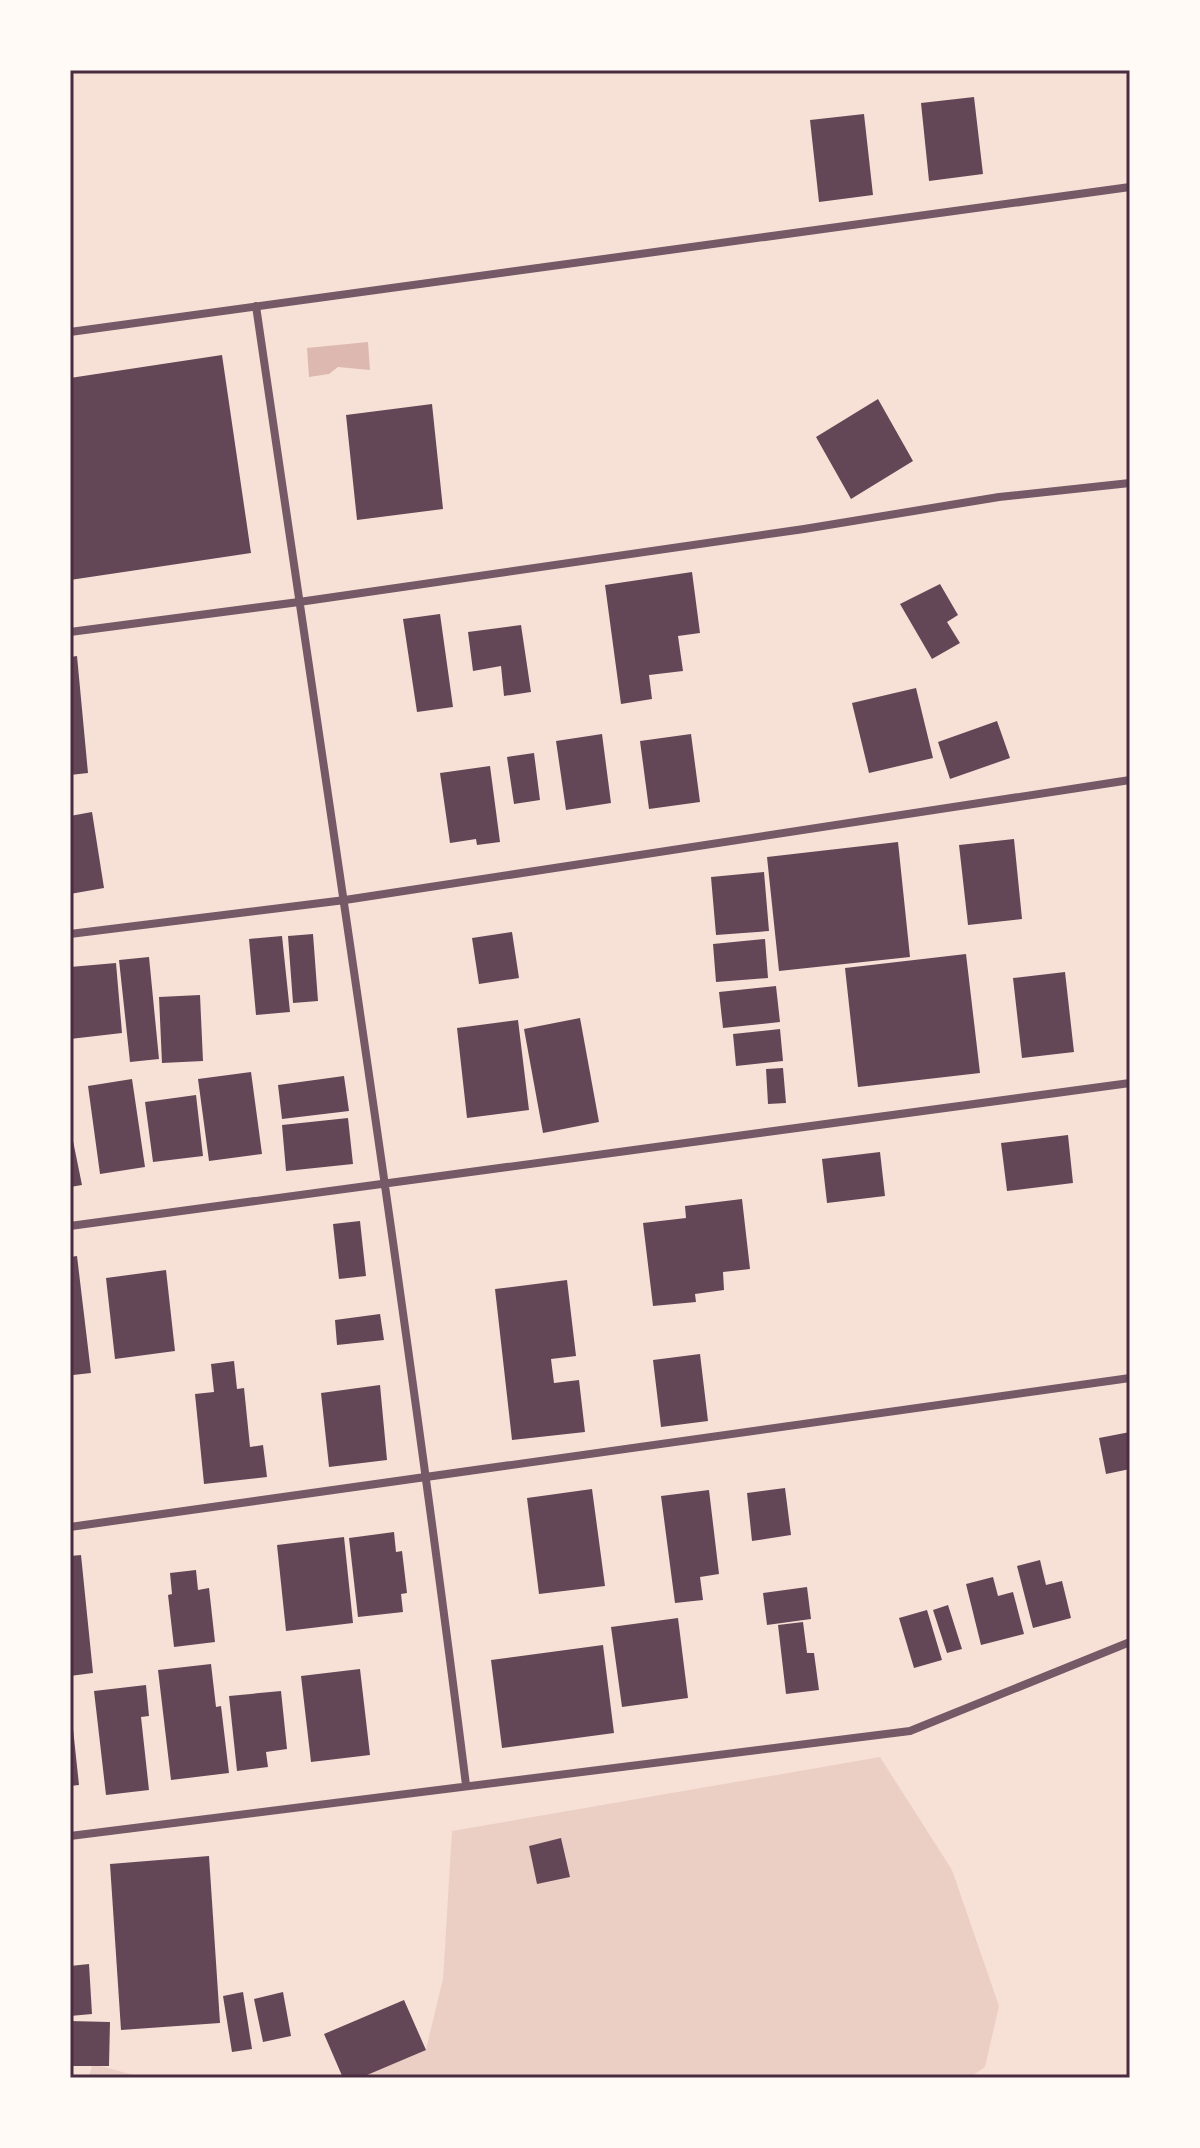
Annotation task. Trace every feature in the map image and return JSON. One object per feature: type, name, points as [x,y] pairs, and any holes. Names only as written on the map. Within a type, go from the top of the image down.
[{"type":"street","points":[[70,332],[1130,187]]},
{"type":"street","points":[[256,306],[386,1182],[466,1785]]},
{"type":"street","points":[[70,632],[804,529],[999,497],[1130,483]]},
{"type":"street","points":[[70,934],[345,900],[1130,780]]},
{"type":"street","points":[[70,1226],[1130,1083]]},
{"type":"street","points":[[70,1527],[1130,1378]]},
{"type":"street","points":[[70,1836],[910,1731],[1130,1642]]},
{"type":"shaded area","points":[[368,342],[370,370],[338,367],[329,374],[309,377],[307,348]]},
{"type":"shaded area","points":[[880,1757],[952,1870],[999,2006],[985,2067],[969,2078],[339,2078],[348,2065],[426,2049],[443,1979],[452,1831]]},
{"type":"shaded area","points":[[93,2064],[145,2078],[88,2078]]},
{"type":"building","points":[[974,97],[983,174],[929,181],[921,103]]},
{"type":"building","points":[[864,114],[873,195],[819,202],[810,120]]},
{"type":"building","points":[[222,355],[251,553],[70,580],[70,378]]},
{"type":"building","points":[[878,399],[913,461],[851,499],[816,437]]},
{"type":"building","points":[[432,404],[443,509],[357,520],[346,415]]},
{"type":"building","points":[[692,572],[700,633],[678,636],[683,671],[649,675],[652,699],[621,704],[605,585]]},
{"type":"building","points":[[940,584],[958,615],[947,622],[960,643],[932,659],[900,604]]},
{"type":"building","points":[[440,614],[453,707],[417,712],[403,619]]},
{"type":"building","points":[[521,625],[531,692],[504,696],[501,666],[473,671],[468,632]]},
{"type":"building","points":[[77,656],[88,773],[70,775],[70,657]]},
{"type":"building","points":[[916,688],[933,758],[869,773],[852,703]]},
{"type":"building","points":[[997,721],[1010,758],[950,779],[938,742]]},
{"type":"building","points":[[602,734],[611,803],[566,810],[556,741]]},
{"type":"building","points":[[691,734],[700,802],[649,809],[640,741]]},
{"type":"building","points":[[534,753],[540,800],[514,804],[507,757]]},
{"type":"building","points":[[490,766],[500,842],[477,845],[476,839],[450,843],[440,773]]},
{"type":"building","points":[[92,812],[104,888],[70,894],[70,816]]},
{"type":"building","points":[[1014,839],[1022,919],[968,925],[959,845]]},
{"type":"building","points":[[898,842],[910,957],[779,971],[767,857]]},
{"type":"building","points":[[764,872],[769,931],[716,935],[711,877]]},
{"type":"building","points":[[512,932],[519,978],[479,984],[472,938]]},
{"type":"building","points":[[313,934],[318,1001],[293,1003],[288,936]]},
{"type":"building","points":[[282,936],[290,1012],[256,1015],[249,939]]},
{"type":"building","points":[[765,939],[768,978],[716,982],[713,944]]},
{"type":"building","points":[[966,954],[980,1073],[858,1087],[845,968]]},
{"type":"building","points":[[149,957],[159,1059],[130,1062],[119,960]]},
{"type":"building","points":[[116,963],[122,1033],[70,1039],[70,967]]},
{"type":"building","points":[[1065,972],[1074,1052],[1022,1058],[1013,978]]},
{"type":"building","points":[[776,986],[780,1022],[723,1028],[719,992]]},
{"type":"building","points":[[200,995],[203,1061],[162,1063],[159,997]]},
{"type":"building","points":[[580,1018],[599,1122],[543,1133],[524,1029]]},
{"type":"building","points":[[518,1020],[529,1110],[467,1118],[457,1028]]},
{"type":"building","points":[[780,1029],[783,1061],[736,1066],[733,1034]]},
{"type":"building","points":[[783,1068],[786,1103],[768,1104],[766,1069]]},
{"type":"building","points":[[251,1072],[262,1154],[209,1161],[198,1079]]},
{"type":"building","points":[[344,1076],[349,1111],[282,1119],[278,1085]]},
{"type":"building","points":[[132,1079],[145,1167],[100,1174],[88,1086]]},
{"type":"building","points":[[196,1095],[203,1156],[153,1162],[145,1102]]},
{"type":"building","points":[[348,1118],[353,1164],[286,1171],[282,1125]]},
{"type":"building","points":[[70,1126],[82,1185],[70,1187]]},
{"type":"building","points":[[1068,1135],[1073,1183],[1007,1191],[1001,1143]]},
{"type":"building","points":[[880,1152],[885,1196],[827,1203],[822,1159]]},
{"type":"building","points":[[742,1199],[750,1269],[723,1272],[724,1290],[695,1294],[696,1302],[653,1306],[643,1223],[686,1218],[685,1206]]},
{"type":"building","points":[[360,1221],[366,1276],[339,1279],[333,1224]]},
{"type":"building","points":[[77,1256],[91,1373],[73,1375],[70,1363],[70,1257]]},
{"type":"building","points":[[166,1270],[175,1351],[115,1359],[106,1278]]},
{"type":"building","points":[[567,1280],[576,1356],[551,1359],[554,1383],[579,1380],[585,1432],[512,1440],[495,1289]]},
{"type":"building","points":[[380,1314],[384,1340],[337,1345],[335,1320]]},
{"type":"building","points":[[700,1354],[708,1421],[661,1427],[653,1360]]},
{"type":"building","points":[[234,1361],[237,1389],[244,1388],[250,1447],[263,1445],[267,1477],[204,1484],[195,1394],[214,1392],[211,1364]]},
{"type":"building","points":[[380,1385],[387,1460],[329,1467],[321,1393]]},
{"type":"building","points":[[1130,1432],[1130,1469],[1106,1474],[1099,1438]]},
{"type":"building","points":[[785,1488],[791,1535],[752,1541],[747,1493]]},
{"type":"building","points":[[592,1489],[605,1586],[539,1594],[527,1498]]},
{"type":"building","points":[[709,1490],[719,1574],[700,1577],[703,1600],[675,1603],[661,1496]]},
{"type":"building","points":[[394,1532],[396,1552],[402,1551],[407,1593],[401,1594],[403,1612],[358,1617],[349,1538]]},
{"type":"building","points":[[344,1537],[353,1623],[286,1631],[277,1545]]},
{"type":"building","points":[[81,1555],[93,1673],[70,1676],[70,1556]]},
{"type":"building","points":[[1040,1560],[1046,1585],[1062,1581],[1071,1618],[1033,1628],[1017,1566]]},
{"type":"building","points":[[196,1570],[198,1590],[209,1588],[215,1642],[174,1647],[168,1595],[172,1594],[170,1573]]},
{"type":"building","points":[[993,1577],[998,1596],[1013,1592],[1024,1634],[981,1645],[966,1584]]},
{"type":"building","points":[[807,1587],[811,1619],[767,1625],[763,1593]]},
{"type":"building","points":[[948,1605],[962,1649],[947,1653],[933,1610]]},
{"type":"building","points":[[927,1610],[942,1660],[914,1668],[899,1618]]},
{"type":"building","points":[[678,1618],[688,1698],[622,1707],[611,1627]]},
{"type":"building","points":[[803,1622],[807,1653],[814,1653],[819,1690],[786,1694],[778,1625]]},
{"type":"building","points":[[603,1645],[614,1733],[502,1748],[491,1660]]},
{"type":"building","points":[[211,1664],[216,1707],[221,1706],[229,1773],[171,1780],[158,1670]]},
{"type":"building","points":[[360,1669],[370,1755],[311,1762],[301,1676]]},
{"type":"building","points":[[146,1685],[149,1716],[141,1717],[149,1790],[106,1795],[94,1691]]},
{"type":"building","points":[[281,1691],[287,1749],[266,1752],[268,1767],[237,1771],[229,1696]]},
{"type":"building","points":[[70,1719],[79,1785],[70,1786]]},
{"type":"building","points":[[561,1838],[570,1877],[537,1884],[529,1846]]},
{"type":"building","points":[[209,1856],[220,2023],[121,2030],[110,1864]]},
{"type":"building","points":[[89,1964],[92,2014],[70,2016],[70,1966]]},
{"type":"building","points":[[243,1992],[252,2049],[232,2052],[223,1996]]},
{"type":"building","points":[[283,1992],[291,2036],[263,2042],[254,1999]]},
{"type":"building","points":[[404,2000],[426,2050],[360,2078],[343,2078],[324,2034]]},
{"type":"building","points":[[70,2021],[110,2022],[109,2066],[70,2066]]}]
